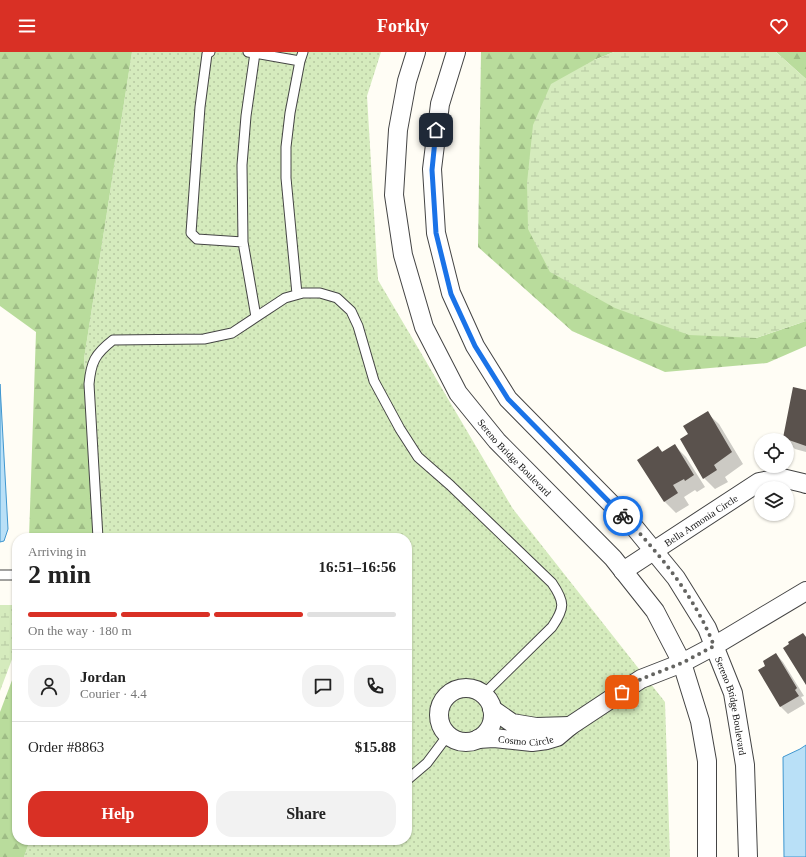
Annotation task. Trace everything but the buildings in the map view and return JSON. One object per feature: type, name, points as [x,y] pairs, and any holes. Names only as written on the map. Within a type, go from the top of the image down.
[{"type":"street","name":"Sereno Bridge Boulevard","points":[[416,52],[407,81],[398,130],[394,195],[403,255],[424,327],[458,393],[497,441],[612,558],[655,611],[682,663],[700,721],[707,761],[708,857]]},
{"type":"street","name":"Sereno Bridge Boulevard","points":[[456,52],[440,104],[432,170],[436,233],[451,294],[475,346],[508,399],[635,528],[676,578],[707,628],[733,693],[745,765],[748,857]]},
{"type":"street","name":"Bella Armonia Circle","points":[[623,571],[759,482],[782,478],[806,484]]},
{"type":"street","points":[[682,663],[714,646],[806,591]]},
{"type":"street","name":"Cosmo Circle","points":[[570,726],[536,727],[512,723],[476,690],[468,688],[451,692],[440,706],[440,724],[444,732],[451,738],[460,741],[469,742],[478,739],[494,738],[532,742],[547,740],[557,738],[570,726],[641,679],[682,663]]},
{"type":"street","name":"Cosmo Circle","points":[[478,739],[490,726],[492,718],[488,702]]},
{"type":"lane","points":[[210,52],[207,54],[200,107],[191,233],[198,239],[243,242]]},
{"type":"lane","points":[[256,317],[243,242],[242,165],[252,53],[302,56],[290,113],[286,147],[286,178],[297,294]]},
{"type":"lane","points":[[98,533],[88,384],[91,366],[102,349],[113,340],[204,339],[232,333],[285,298],[297,294],[320,293],[337,298],[351,311],[358,326],[374,382],[400,429],[418,457],[450,485],[552,583],[561,596],[562,607],[559,617],[488,702]]},
{"type":"lane","points":[[0,575],[12,575]]},
{"type":"lane","points":[[412,776],[427,763],[448,735]]},
{"type":"green space","points":[[0,52],[132,52],[84,359],[96,533],[29,533],[36,332],[0,306]]},
{"type":"green space","points":[[132,52],[381,52],[367,96],[378,280],[513,509],[665,702],[670,857],[24,857],[28,845],[412,845],[412,533],[96,533],[84,359]]},
{"type":"green space","points":[[481,52],[614,52],[594,60],[756,338],[806,321],[806,346],[767,363],[665,372],[572,331],[478,247]]},
{"type":"green space","points":[[614,52],[776,52],[806,79],[806,321],[756,338],[689,335],[615,308],[550,272],[528,229],[527,183],[533,125],[551,84],[594,60]]},
{"type":"green space","points":[[776,52],[806,52],[806,79]]},
{"type":"green space","points":[[0,605],[12,605],[12,659],[0,691]]},
{"type":"green space","points":[[12,680],[12,845],[28,845],[24,857],[0,857],[0,712]]},
{"type":"water","points":[[0,384],[8,529],[4,541],[0,542]]},
{"type":"water","points":[[806,745],[806,857],[784,857],[783,757]]},
{"type":"way so far","points":[[622,692],[641,679],[682,663],[714,646],[707,628],[676,578],[635,528],[623,516]]},
{"type":"route","points":[[436,130],[432,170],[436,233],[451,294],[475,346],[508,399],[623,516]]}]
